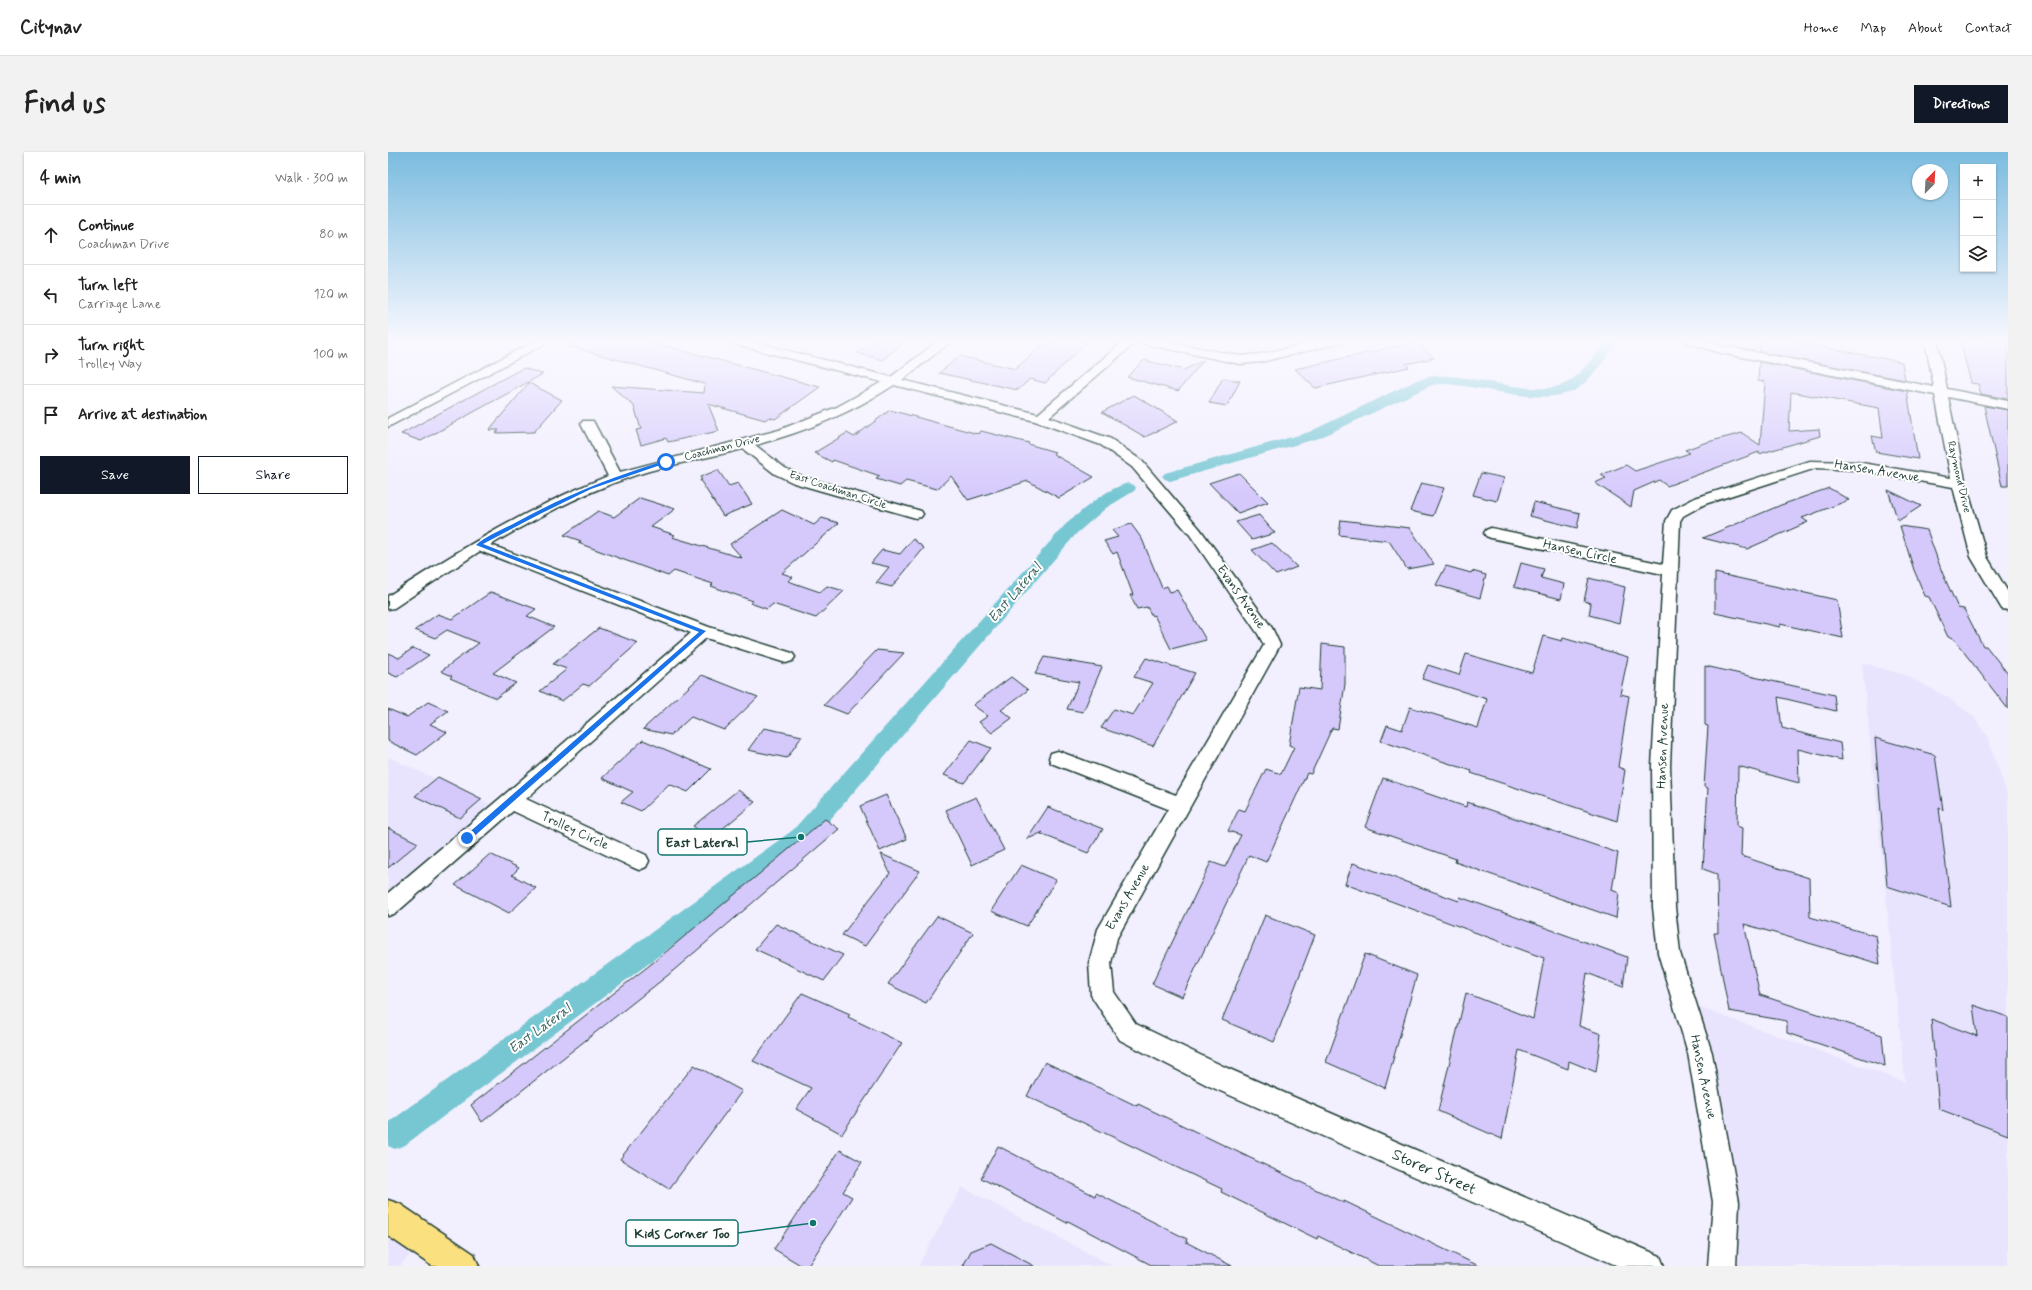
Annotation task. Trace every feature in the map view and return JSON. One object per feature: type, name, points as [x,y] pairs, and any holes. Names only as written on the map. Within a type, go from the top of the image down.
[{"type":"main road","points":[[388,1216],[462,1266]]},
{"type":"street","points":[[388,423],[447,392]]},
{"type":"street","name":"Coachman Drive","points":[[388,604],[478,545],[538,512],[589,488],[616,477],[666,462],[745,444],[823,418],[873,392]]},
{"type":"street","name":"Evans Avenue","points":[[939,392],[1040,418],[1106,442],[1137,464],[1194,532],[1266,632],[1272,645],[1106,936],[1100,963],[1103,995],[1128,1032],[1218,1077]]},
{"type":"street","points":[[1040,418],[1071,392]]},
{"type":"street","points":[[1941,392],[2008,405]]},
{"type":"street","name":"Raymond Drive","points":[[1941,392],[1959,484],[1979,557],[2008,605]]},
{"type":"street","points":[[588,424],[616,477]]},
{"type":"street","name":"East Coachman Circle","points":[[745,444],[780,471],[799,480],[916,514]]},
{"type":"street","name":"Hansen Avenue","points":[[1722,1266],[1726,1202],[1700,1054],[1669,953],[1664,907],[1661,766],[1673,521],[1677,513],[1700,501],[1815,464],[1856,466],[1959,484]]},
{"type":"street","name":"Hansen Circle","points":[[1490,533],[1670,571]]},
{"type":"street","points":[[478,545],[703,631],[786,657]]},
{"type":"street","points":[[388,906],[511,801],[703,631]]},
{"type":"street","points":[[1058,758],[1181,805]]},
{"type":"street","name":"Trolley Circle","points":[[511,801],[639,861]]},
{"type":"street","name":"Storer Street","points":[[1218,1077],[1650,1266]]},
{"type":"shaded area","points":[[1862,663],[1905,675],[1947,697],[1973,716],[1987,736],[2008,797],[2008,1266],[1722,1266],[1726,1202],[1684,1002],[1905,1082]]},
{"type":"shaded area","points":[[388,757],[501,809],[388,906]]},
{"type":"shaded area","points":[[962,1187],[1113,1266],[918,1266]]},
{"type":"shaded area","points":[[388,1215],[424,1239],[400,1266],[388,1266]]},
{"type":"building","points":[[479,392],[510,392],[421,441],[401,434]]},
{"type":"building","points":[[521,392],[546,392],[562,400],[534,432],[496,433],[499,430],[489,430]]},
{"type":"building","points":[[618,392],[813,392],[775,419],[769,417],[765,420],[708,404],[719,431],[668,442],[666,438],[641,445],[636,430],[641,429],[634,406]]},
{"type":"building","points":[[1215,392],[1234,392],[1227,406],[1209,403]]},
{"type":"building","points":[[1764,392],[1907,392],[1918,459],[1876,452],[1872,436],[1883,438],[1879,408],[1791,392],[1789,431],[1819,429],[1820,436],[1759,454],[1759,452],[1667,486],[1659,480],[1634,491],[1631,507],[1595,483],[1606,478],[1601,475],[1626,465],[1635,471],[1690,453],[1685,450],[1704,443],[1742,433],[1760,445]]},
{"type":"building","points":[[1980,392],[2008,392],[2008,399],[1981,394]]},
{"type":"building","points":[[1134,395],[1178,421],[1145,437],[1102,412]]},
{"type":"building","points":[[1984,406],[2008,410],[2008,486],[2002,486]]},
{"type":"building","points":[[890,410],[978,434],[981,431],[1029,443],[1028,444],[1055,452],[1053,454],[1094,477],[1059,498],[1028,481],[968,500],[951,476],[937,489],[906,481],[900,486],[876,479],[880,476],[833,460],[832,462],[814,453],[847,433],[854,437]]},
{"type":"building","points":[[718,470],[729,486],[738,483],[752,504],[723,516],[700,480],[702,480],[700,477]]},
{"type":"building","points":[[1239,473],[1268,502],[1238,513],[1209,483]]},
{"type":"building","points":[[1481,473],[1504,478],[1497,501],[1473,495]]},
{"type":"building","points":[[1421,483],[1444,488],[1433,516],[1410,511]]},
{"type":"building","points":[[1829,488],[1849,500],[1802,518],[1808,522],[1747,549],[1703,538],[1781,505]]},
{"type":"building","points":[[1888,490],[1921,506],[1898,521]]},
{"type":"building","points":[[640,498],[675,509],[651,527],[675,535],[672,537],[742,558],[730,544],[782,510],[814,525],[822,518],[839,523],[782,573],[793,577],[788,581],[820,592],[827,586],[844,591],[816,618],[773,604],[767,609],[750,603],[753,601],[711,586],[713,584],[674,571],[668,576],[578,543],[581,541],[564,535],[598,511],[614,517]]},
{"type":"building","points":[[1534,502],[1580,513],[1577,528],[1530,516]]},
{"type":"building","points":[[1259,515],[1275,533],[1252,540],[1236,522]]},
{"type":"building","points":[[1341,520],[1410,528],[1434,564],[1407,569],[1389,541],[1339,535]]},
{"type":"building","points":[[1131,524],[1142,539],[1162,588],[1167,586],[1170,592],[1177,590],[1206,640],[1171,649],[1154,615],[1152,616],[1147,607],[1137,609],[1130,595],[1133,595],[1117,552],[1113,554],[1104,541],[1118,537],[1112,530]]},
{"type":"building","points":[[1900,526],[1927,530],[1942,572],[1958,608],[1964,609],[1983,646],[1986,646],[2008,674],[2008,709],[1953,638],[1948,637],[1929,597],[1925,596],[1914,570]]},
{"type":"building","points":[[913,539],[924,548],[892,587],[876,583],[889,567],[871,563],[882,550],[900,554]]},
{"type":"building","points":[[1272,543],[1297,567],[1276,575],[1252,550]]},
{"type":"building","points":[[1521,563],[1544,569],[1541,578],[1564,584],[1561,599],[1514,587]]},
{"type":"building","points":[[1446,566],[1471,573],[1472,571],[1486,575],[1480,598],[1436,585]]},
{"type":"building","points":[[1715,573],[1837,600],[1843,638],[1780,624],[1780,627],[1715,613]]},
{"type":"building","points":[[1589,578],[1625,587],[1619,623],[1589,615],[1591,603],[1584,601]]},
{"type":"building","points":[[491,592],[536,609],[527,616],[554,627],[493,673],[516,683],[496,698],[450,678],[452,676],[441,671],[479,643],[447,630],[435,638],[415,630],[438,614],[452,619]]},
{"type":"building","points":[[599,628],[638,643],[589,686],[583,684],[562,701],[540,691],[567,669],[553,664]]},
{"type":"building","points":[[1543,636],[1562,641],[1563,638],[1628,657],[1620,694],[1629,696],[1618,767],[1625,770],[1617,821],[1471,773],[1472,771],[1381,741],[1387,725],[1402,730],[1410,707],[1478,728],[1487,699],[1422,679],[1428,665],[1459,675],[1466,654],[1532,673]]},
{"type":"building","points":[[1322,644],[1345,647],[1345,684],[1338,729],[1332,728],[1311,774],[1307,773],[1266,862],[1249,855],[1182,997],[1152,984],[1211,862],[1225,867],[1241,835],[1228,831],[1239,809],[1245,811],[1266,769],[1281,774],[1294,747],[1289,745],[1299,687],[1320,690]]},
{"type":"building","points":[[413,648],[429,655],[397,677],[388,673],[388,653],[399,658]]},
{"type":"building","points":[[877,650],[904,653],[847,714],[824,705]]},
{"type":"building","points":[[1044,657],[1102,667],[1083,712],[1067,709],[1079,682],[1035,674]]},
{"type":"building","points":[[1146,658],[1195,673],[1153,746],[1101,728],[1114,709],[1133,715],[1153,683],[1134,677]]},
{"type":"building","points":[[1705,666],[1834,695],[1836,711],[1778,697],[1782,728],[1840,743],[1842,760],[1798,749],[1799,783],[1738,766],[1737,826],[1742,828],[1741,856],[1809,878],[1810,917],[1876,936],[1880,964],[1744,924],[1760,995],[1882,1035],[1885,1066],[1787,1033],[1787,1021],[1729,1011],[1714,933],[1718,933],[1717,874],[1703,869],[1708,788],[1704,787],[1708,726],[1705,725]]},
{"type":"building","points":[[702,675],[758,697],[724,730],[691,717],[671,735],[643,729]]},
{"type":"building","points":[[1011,677],[1028,690],[1001,710],[1012,718],[992,733],[979,722],[988,716],[973,705]]},
{"type":"building","points":[[428,702],[448,711],[430,724],[447,732],[417,755],[388,741],[388,709],[407,717]]},
{"type":"building","points":[[764,728],[802,736],[787,758],[748,750]]},
{"type":"building","points":[[1875,738],[1935,755],[1943,810],[1939,808],[1951,907],[1887,886]]},
{"type":"building","points":[[643,740],[711,769],[688,792],[669,784],[641,811],[621,802],[633,792],[602,778]]},
{"type":"building","points":[[971,740],[991,748],[964,783],[944,775]]},
{"type":"building","points":[[438,777],[482,799],[460,818],[415,796]]},
{"type":"building","points":[[1383,778],[1466,807],[1467,802],[1618,853],[1612,890],[1619,893],[1616,918],[1455,862],[1456,859],[1365,827]]},
{"type":"building","points":[[738,790],[755,802],[710,839],[693,826]]},
{"type":"building","points":[[886,795],[907,839],[880,851],[860,806]]},
{"type":"building","points":[[976,797],[1004,850],[972,865],[946,810]]},
{"type":"building","points":[[1048,807],[1103,829],[1088,853],[1041,834],[1043,832],[1026,840]]},
{"type":"building","points":[[825,819],[839,829],[667,976],[482,1122],[471,1105],[655,961]]},
{"type":"building","points":[[388,828],[418,843],[388,868]]},
{"type":"building","points":[[490,854],[519,868],[512,875],[536,888],[509,913],[455,885]]},
{"type":"building","points":[[881,854],[920,871],[865,946],[842,935],[890,873]]},
{"type":"building","points":[[1353,863],[1459,901],[1460,897],[1627,957],[1623,987],[1587,973],[1579,1026],[1601,1034],[1596,1072],[1569,1061],[1568,1069],[1519,1050],[1502,1139],[1438,1111],[1466,993],[1533,1019],[1544,958],[1345,884]]},
{"type":"building","points":[[1021,865],[1056,880],[1027,926],[991,911]]},
{"type":"building","points":[[1265,915],[1315,935],[1274,1042],[1222,1020]]},
{"type":"building","points":[[937,916],[973,933],[926,1003],[888,984]]},
{"type":"building","points":[[776,924],[843,955],[824,981],[755,949]]},
{"type":"building","points":[[1365,954],[1417,975],[1385,1088],[1326,1062]]},
{"type":"building","points":[[802,993],[850,1014],[848,1017],[902,1043],[842,1134],[796,1109],[811,1088],[753,1061]]},
{"type":"building","points":[[1973,1005],[2008,1017],[2008,1135],[1939,1109],[1931,1019],[1977,1036]]},
{"type":"building","points":[[1045,1062],[1137,1106],[1138,1104],[1479,1266],[1379,1266],[1318,1236],[1317,1239],[1221,1192],[1222,1189],[1027,1096]]},
{"type":"building","points":[[694,1065],[742,1091],[669,1189],[620,1159]]},
{"type":"building","points":[[998,1146],[1095,1196],[1096,1193],[1187,1239],[1186,1242],[1232,1266],[1153,1266],[1068,1221],[1067,1223],[981,1178]]},
{"type":"building","points":[[840,1150],[862,1162],[843,1192],[852,1197],[808,1266],[802,1266],[774,1249]]},
{"type":"building","points":[[991,1243],[1034,1266],[963,1266],[971,1251]]},
{"type":"waterway","name":"East Lateral","points":[[1170,476],[1314,435],[1403,392]]},
{"type":"waterway","name":"East Lateral","points":[[395,1135],[801,837],[1071,529],[1100,505],[1128,488]]},
{"type":"place","name":"East Lateral","points":[[801,837]]},
{"type":"place","name":"Kids Corner Too","points":[[813,1223]]},
{"type":"route","points":[[467,838],[703,631],[478,545],[538,512],[589,488],[616,477],[666,462]]}]
